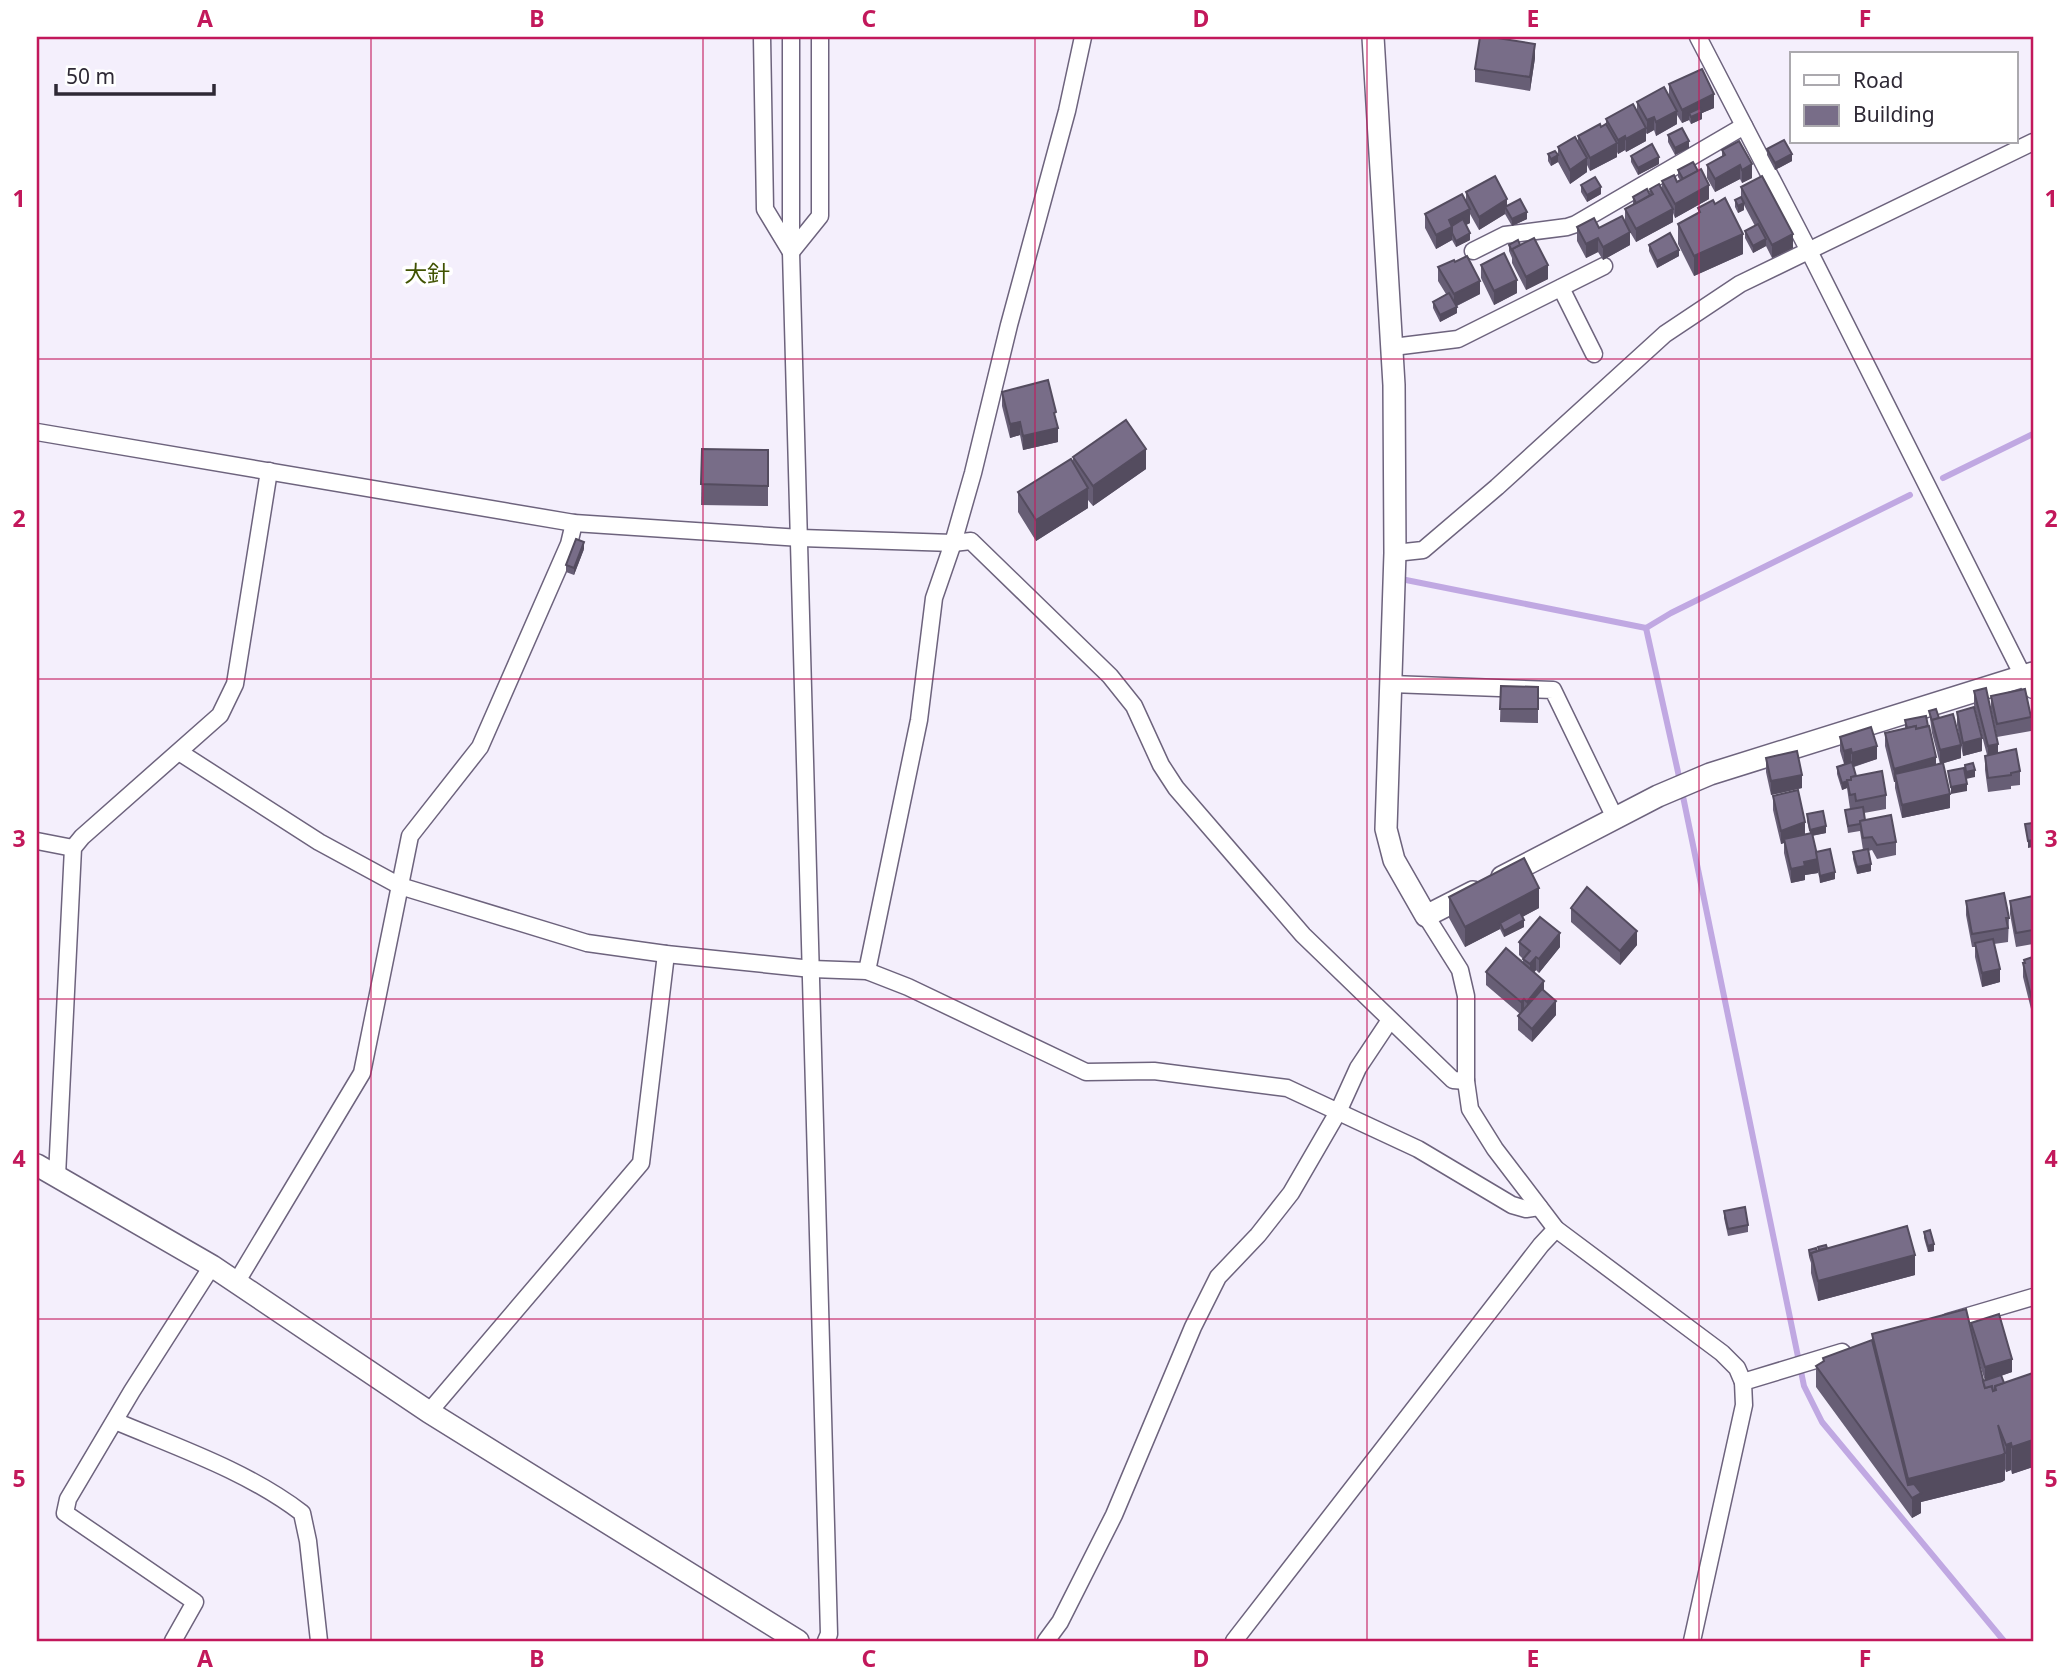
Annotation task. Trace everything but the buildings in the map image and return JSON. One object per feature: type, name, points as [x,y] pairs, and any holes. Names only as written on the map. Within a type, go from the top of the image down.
[{"type":"street","points":[[762,37],[765,209],[791,252]]},
{"type":"street","points":[[791,37],[791,252],[801,538],[829,1634],[826,1641]]},
{"type":"street","points":[[791,252],[820,216],[820,37]]},
{"type":"street","points":[[867,971],[919,720],[934,598],[953,544],[1067,111],[1083,37]]},
{"type":"street","points":[[1373,37],[1392,347],[1395,553],[1386,830],[1394,860],[1460,970],[1466,996],[1466,1081],[1470,1109],[1495,1149],[1556,1229],[1722,1353],[1737,1368],[1743,1382],[1744,1405],[1692,1641]]},
{"type":"street","points":[[1426,916],[1668,791],[1695,780],[2030,680],[1698,37]]},
{"type":"street","points":[[1473,251],[1504,235],[1576,224],[1744,126]]},
{"type":"street","points":[[1395,553],[1423,550],[1497,487],[1665,334],[1740,284],[2033,142]]},
{"type":"street","points":[[1392,347],[1458,339],[1604,266]]},
{"type":"street","points":[[1561,288],[1594,354]]},
{"type":"street","points":[[37,432],[574,523],[801,538],[953,544],[971,541],[1110,676],[1134,706],[1161,765],[1176,788],[1303,934],[1453,1080],[1466,1081]]},
{"type":"street","points":[[57,1176],[74,848],[82,837],[220,715],[235,684],[269,471]]},
{"type":"street","points":[[236,1283],[362,1073],[410,836],[480,747],[569,544],[574,523]]},
{"type":"street","points":[[1391,684],[1553,690],[1615,818]]},
{"type":"street","points":[[179,752],[319,842],[400,886],[587,943],[812,969],[867,971],[908,987],[1086,1072],[1154,1071],[1287,1088],[1418,1149],[1512,1205],[1526,1209],[1539,1207]]},
{"type":"street","points":[[37,841],[74,848]]},
{"type":"street","points":[[429,1412],[641,1163],[666,954]]},
{"type":"street","points":[[1046,1641],[1060,1622],[1114,1515],[1193,1327],[1218,1277],[1258,1235],[1291,1193],[1338,1112],[1358,1068],[1390,1020]]},
{"type":"street","points":[[37,1165],[212,1266],[429,1412],[798,1641]]},
{"type":"street","points":[[1234,1641],[1556,1229]]},
{"type":"street","points":[[173,1641],[195,1602],[65,1513],[68,1499],[132,1391],[212,1266]]},
{"type":"street","points":[[1929,1327],[2033,1297]]},
{"type":"street","points":[[1743,1382],[1863,1346]]},
{"type":"street","points":[[116,1421],[243,1477],[277,1494],[302,1513],[308,1541],[319,1641]]},
{"type":"waterway","points":[[1943,478],[2033,434]]},
{"type":"waterway","points":[[1406,580],[1646,628],[1671,613],[1910,495]]},
{"type":"waterway","points":[[1646,628],[1804,1386],[1822,1422],[2004,1641]]},
{"type":"district","name":"大針","points":[[427,274]]}]
